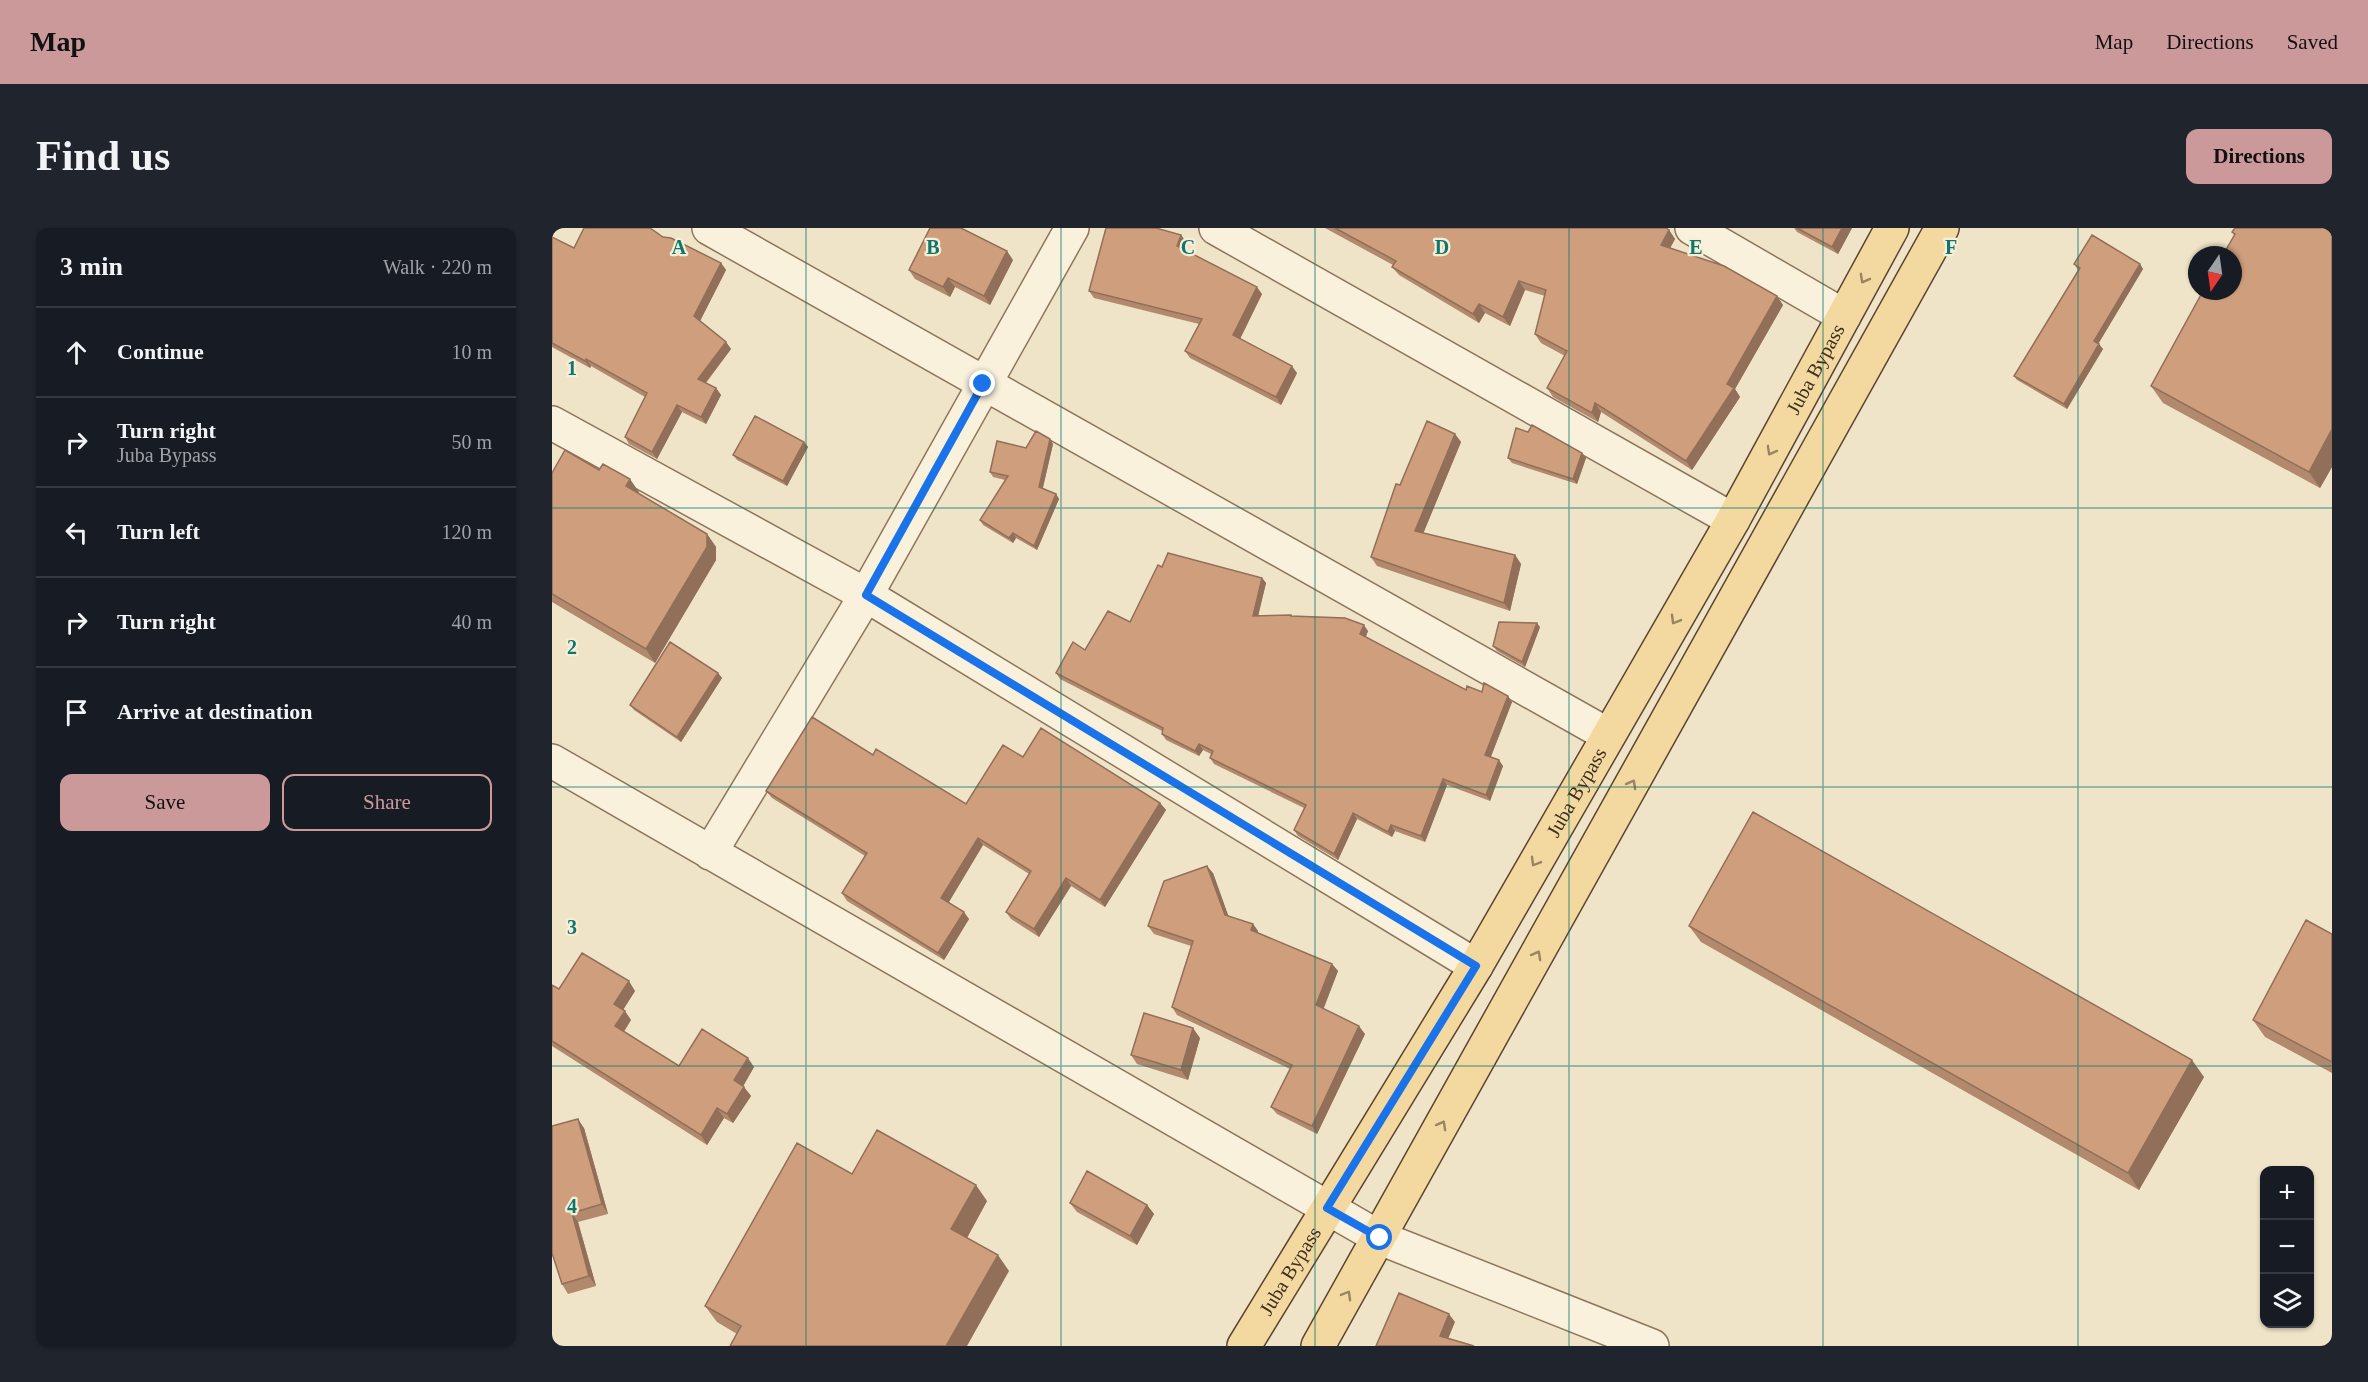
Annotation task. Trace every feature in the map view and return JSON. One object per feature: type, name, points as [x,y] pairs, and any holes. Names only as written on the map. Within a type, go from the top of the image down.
[{"type":"main road","name":"Juba Bypass","points":[[1244,1346],[1476,966],[1733,520],[1892,228]]},
{"type":"main road","points":[[1318,1346],[1942,228]]},
{"type":"street","points":[[709,228],[1608,735]]},
{"type":"street","points":[[710,853],[866,595],[1072,228]]},
{"type":"street","points":[[1216,228],[1733,520]]},
{"type":"street","points":[[1692,228],[1844,316]]},
{"type":"street","points":[[552,423],[866,595],[1476,966]]},
{"type":"street","points":[[552,761],[1380,1238],[1652,1346]]},
{"type":"building","points":[[584,228],[650,228],[663,237],[671,238],[721,263],[694,316],[726,342],[698,379],[716,388],[701,417],[677,405],[652,452],[625,437],[647,393],[552,343],[552,237],[574,248]]},
{"type":"building","points":[[930,228],[961,228],[1007,251],[984,296],[948,278],[943,287],[909,270]]},
{"type":"building","points":[[1106,228],[1156,228],[1181,235],[1177,246],[1257,287],[1233,335],[1292,366],[1276,397],[1185,351],[1202,319],[1089,291]]},
{"type":"building","points":[[1335,228],[1666,228],[1669,230],[1661,245],[1724,266],[1777,296],[1727,384],[1734,388],[1686,461],[1595,403],[1592,413],[1547,388],[1567,351],[1535,334],[1546,290],[1519,281],[1503,317],[1479,304],[1473,314],[1392,267],[1396,261]]},
{"type":"building","points":[[1797,228],[1842,228],[1832,247]]},
{"type":"building","points":[[2235,228],[2332,228],[2332,429],[2309,472],[2151,386],[2198,300],[2242,300],[2242,246],[2228,246],[2235,234],[2232,232]]},
{"type":"building","points":[[2092,235],[2140,264],[2094,341],[2099,344],[2064,404],[2014,376],[2080,268],[2074,264]]},
{"type":"building","points":[[755,416],[804,442],[783,481],[733,455]]},
{"type":"building","points":[[1427,421],[1455,434],[1415,531],[1515,555],[1504,603],[1371,557],[1396,484],[1400,485]]},
{"type":"building","points":[[1532,425],[1582,453],[1573,479],[1508,458],[1516,428],[1528,432]]},
{"type":"building","points":[[1036,431],[1050,439],[1039,487],[1056,494],[1034,546],[1013,533],[1009,538],[980,520],[1008,476],[990,472],[997,441],[1026,448]]},
{"type":"building","points":[[565,450],[599,470],[603,464],[630,479],[626,486],[707,534],[707,547],[646,649],[552,594],[552,473]]},
{"type":"building","points":[[1168,553],[1262,578],[1253,616],[1291,615],[1345,618],[1364,625],[1360,634],[1466,690],[1467,686],[1482,692],[1484,683],[1508,696],[1485,755],[1499,760],[1486,795],[1443,779],[1421,836],[1391,825],[1388,832],[1353,813],[1334,854],[1294,830],[1306,805],[1210,758],[1213,751],[1199,744],[1195,751],[1162,734],[1163,728],[1056,673],[1073,642],[1085,650],[1108,611],[1130,622],[1158,565],[1162,567]]},
{"type":"building","points":[[1499,622],[1537,623],[1522,662],[1493,646]]},
{"type":"building","points":[[670,642],[718,673],[677,737],[630,705]]},
{"type":"building","points":[[812,717],[873,755],[876,749],[966,804],[1003,745],[1023,757],[1041,728],[1160,803],[1100,900],[1066,878],[1034,929],[1006,912],[1031,871],[978,838],[941,898],[964,912],[938,953],[842,893],[867,853],[766,791]]},
{"type":"building","points":[[1753,812],[2192,1060],[2128,1173],[1689,926]]},
{"type":"building","points":[[1207,866],[1225,915],[1253,924],[1251,930],[1332,964],[1316,1005],[1359,1026],[1312,1126],[1271,1107],[1292,1065],[1172,1007],[1193,941],[1148,926],[1164,881]]},
{"type":"building","points":[[2306,920],[2332,934],[2332,1062],[2253,1020]]},
{"type":"building","points":[[582,953],[629,981],[614,1004],[625,1011],[615,1026],[679,1066],[702,1029],[748,1058],[734,1080],[744,1087],[727,1114],[717,1108],[701,1135],[552,1041],[552,985],[559,989]]},
{"type":"building","points":[[1144,1013],[1193,1028],[1181,1070],[1131,1055]]},
{"type":"building","points":[[578,1119],[602,1204],[572,1213],[589,1276],[562,1284],[552,1253],[552,1126]]},
{"type":"building","points":[[877,1130],[976,1185],[951,1229],[998,1255],[946,1346],[730,1346],[741,1326],[705,1306],[797,1143],[852,1174]]},
{"type":"building","points":[[1087,1171],[1147,1205],[1130,1236],[1070,1203]]},
{"type":"building","points":[[1399,1293],[1449,1314],[1440,1336],[1474,1346],[1376,1346]]},
{"type":"route","points":[[983,384],[866,595],[1476,966],[1327,1208],[1380,1238]]}]
